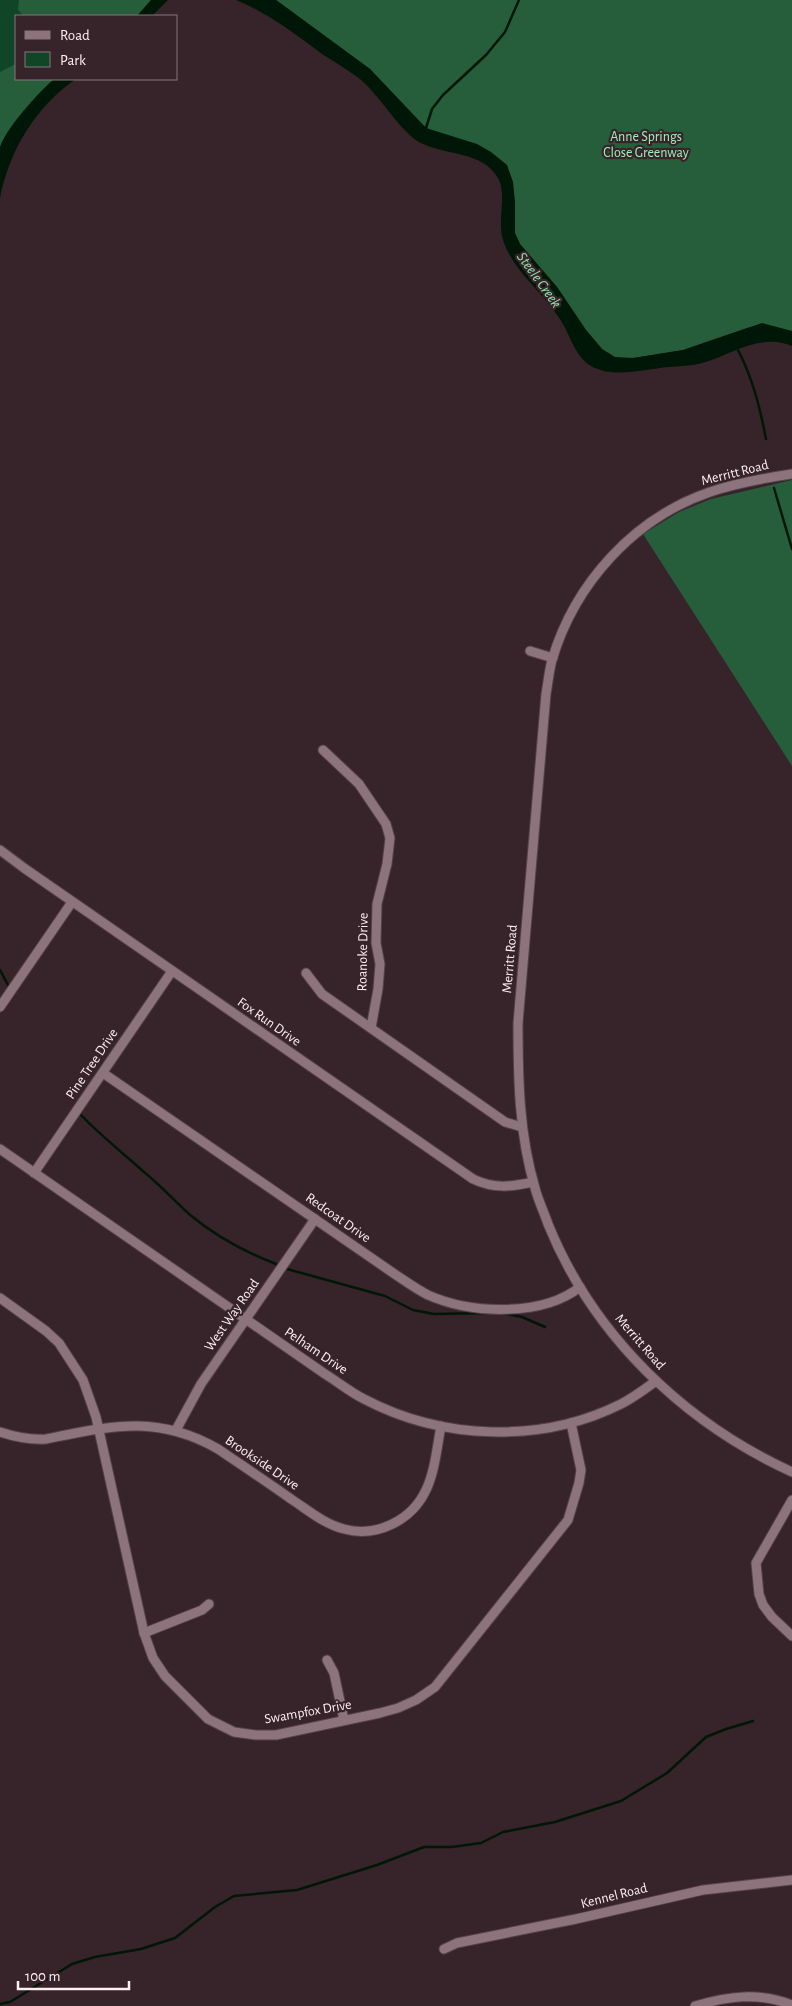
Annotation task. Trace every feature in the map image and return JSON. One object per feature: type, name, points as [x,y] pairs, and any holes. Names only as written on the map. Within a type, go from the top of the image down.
[{"type":"street","name":"Merritt Road","points":[[792,474],[711,491],[680,504],[641,529],[620,546],[585,588],[564,628],[553,658],[546,694],[518,1023],[518,1074],[522,1127],[533,1182],[560,1251],[580,1287],[594,1309],[617,1338],[656,1381],[701,1419],[730,1439],[792,1472]]},
{"type":"street","points":[[530,651],[553,658]]},
{"type":"street","name":"Roanoke Drive","points":[[323,750],[360,784],[386,824],[390,838],[387,864],[377,904],[376,943],[379,972],[378,989],[370,1028]]},
{"type":"street","name":"Fox Run Drive","points":[[0,850],[72,902],[473,1179],[494,1187],[533,1182]]},
{"type":"street","points":[[0,1007],[72,902]]},
{"type":"street","name":"Pine Tree Drive","points":[[34,1173],[172,971]]},
{"type":"street","points":[[306,973],[322,994],[505,1122],[522,1127]]},
{"type":"street","name":"Redcoat Drive","points":[[103,1073],[414,1287],[429,1295],[460,1305],[487,1309],[530,1307],[564,1297],[580,1287]]},
{"type":"street","name":"Pelham Drive","points":[[0,1149],[364,1399],[412,1418],[440,1426],[491,1433],[533,1430],[571,1423],[622,1404],[656,1381]]},
{"type":"street","name":"West Way Road","points":[[176,1430],[201,1384],[315,1219]]},
{"type":"street","name":"Swampfox Drive","points":[[0,1298],[46,1331],[67,1354],[83,1380],[99,1429],[144,1632],[153,1658],[166,1676],[208,1719],[234,1732],[276,1735],[398,1708],[416,1700],[435,1687],[568,1520],[578,1490],[581,1470],[571,1423]]},
{"type":"street","name":"Brookside Drive","points":[[0,1432],[21,1438],[40,1440],[125,1425],[143,1425],[176,1430],[201,1439],[333,1526],[359,1532],[387,1527],[400,1520],[416,1506],[427,1488],[440,1426]]},
{"type":"street","points":[[792,1500],[756,1563],[759,1594],[763,1605],[772,1617],[792,1636]]},
{"type":"street","points":[[144,1632],[202,1610],[209,1604]]},
{"type":"street","points":[[328,1660],[334,1673],[344,1720]]},
{"type":"street","name":"Kennel Road","points":[[444,1949],[457,1943],[576,1919],[703,1890],[792,1880]]},
{"type":"street","points":[[695,2006],[723,1998],[750,1996],[792,2005]]},
{"type":"green space","points":[[0,0],[159,0],[146,15],[15,15],[15,80],[63,80],[45,96],[0,167]]},
{"type":"green space","points":[[19,0],[151,0],[138,15],[23,15],[18,10]]},
{"type":"green space","name":"Anne Springs Close Greenway","points":[[276,0],[792,0],[792,331],[750,327],[683,350],[633,358],[615,358],[602,349],[586,330],[557,287],[520,244],[515,233],[515,202],[507,165],[426,128],[370,69]]},
{"type":"green space","points":[[15,64],[15,80],[53,80],[24,111],[0,147],[0,72]]},
{"type":"green space","points":[[792,480],[792,766],[643,534],[679,512],[711,499]]},
{"type":"water","points":[[151,0],[168,0],[153,15],[138,15]]},
{"type":"water","name":"Steele Creek","points":[[236,0],[276,0],[370,69],[426,128],[477,144],[507,165],[513,182],[515,233],[520,244],[557,287],[586,330],[602,349],[615,357],[633,358],[683,350],[762,323],[792,331],[792,346],[780,343],[757,343],[698,364],[619,373],[600,370],[586,363],[578,353],[564,326],[550,305],[509,255],[504,243],[501,227],[501,187],[499,180],[491,170],[482,162],[471,157],[435,148],[413,138],[360,79],[270,18]]},
{"type":"water","points":[[53,80],[75,80],[49,102],[26,131],[10,163],[0,198],[0,147],[3,139],[40,92]]},
{"type":"waterway","points":[[426,128],[432,109],[443,95],[486,55],[505,32],[519,0]]},
{"type":"waterway","points":[[738,350],[755,394],[766,439]]},
{"type":"waterway","points":[[774,488],[792,549]]},
{"type":"waterway","points":[[0,970],[8,985]]},
{"type":"waterway","points":[[81,1115],[199,1222],[231,1243],[276,1264]]},
{"type":"waterway","points":[[287,1269],[385,1296],[413,1310],[434,1314],[489,1313]]},
{"type":"waterway","points":[[502,1313],[522,1317],[545,1327]]},
{"type":"waterway","points":[[0,2004],[10,2002],[72,1964],[95,1957],[141,1949],[175,1938],[215,1907],[234,1896],[297,1890],[377,1865],[424,1847],[452,1847],[481,1843],[503,1832],[555,1822],[621,1801],[667,1773],[706,1737],[753,1721]]}]
